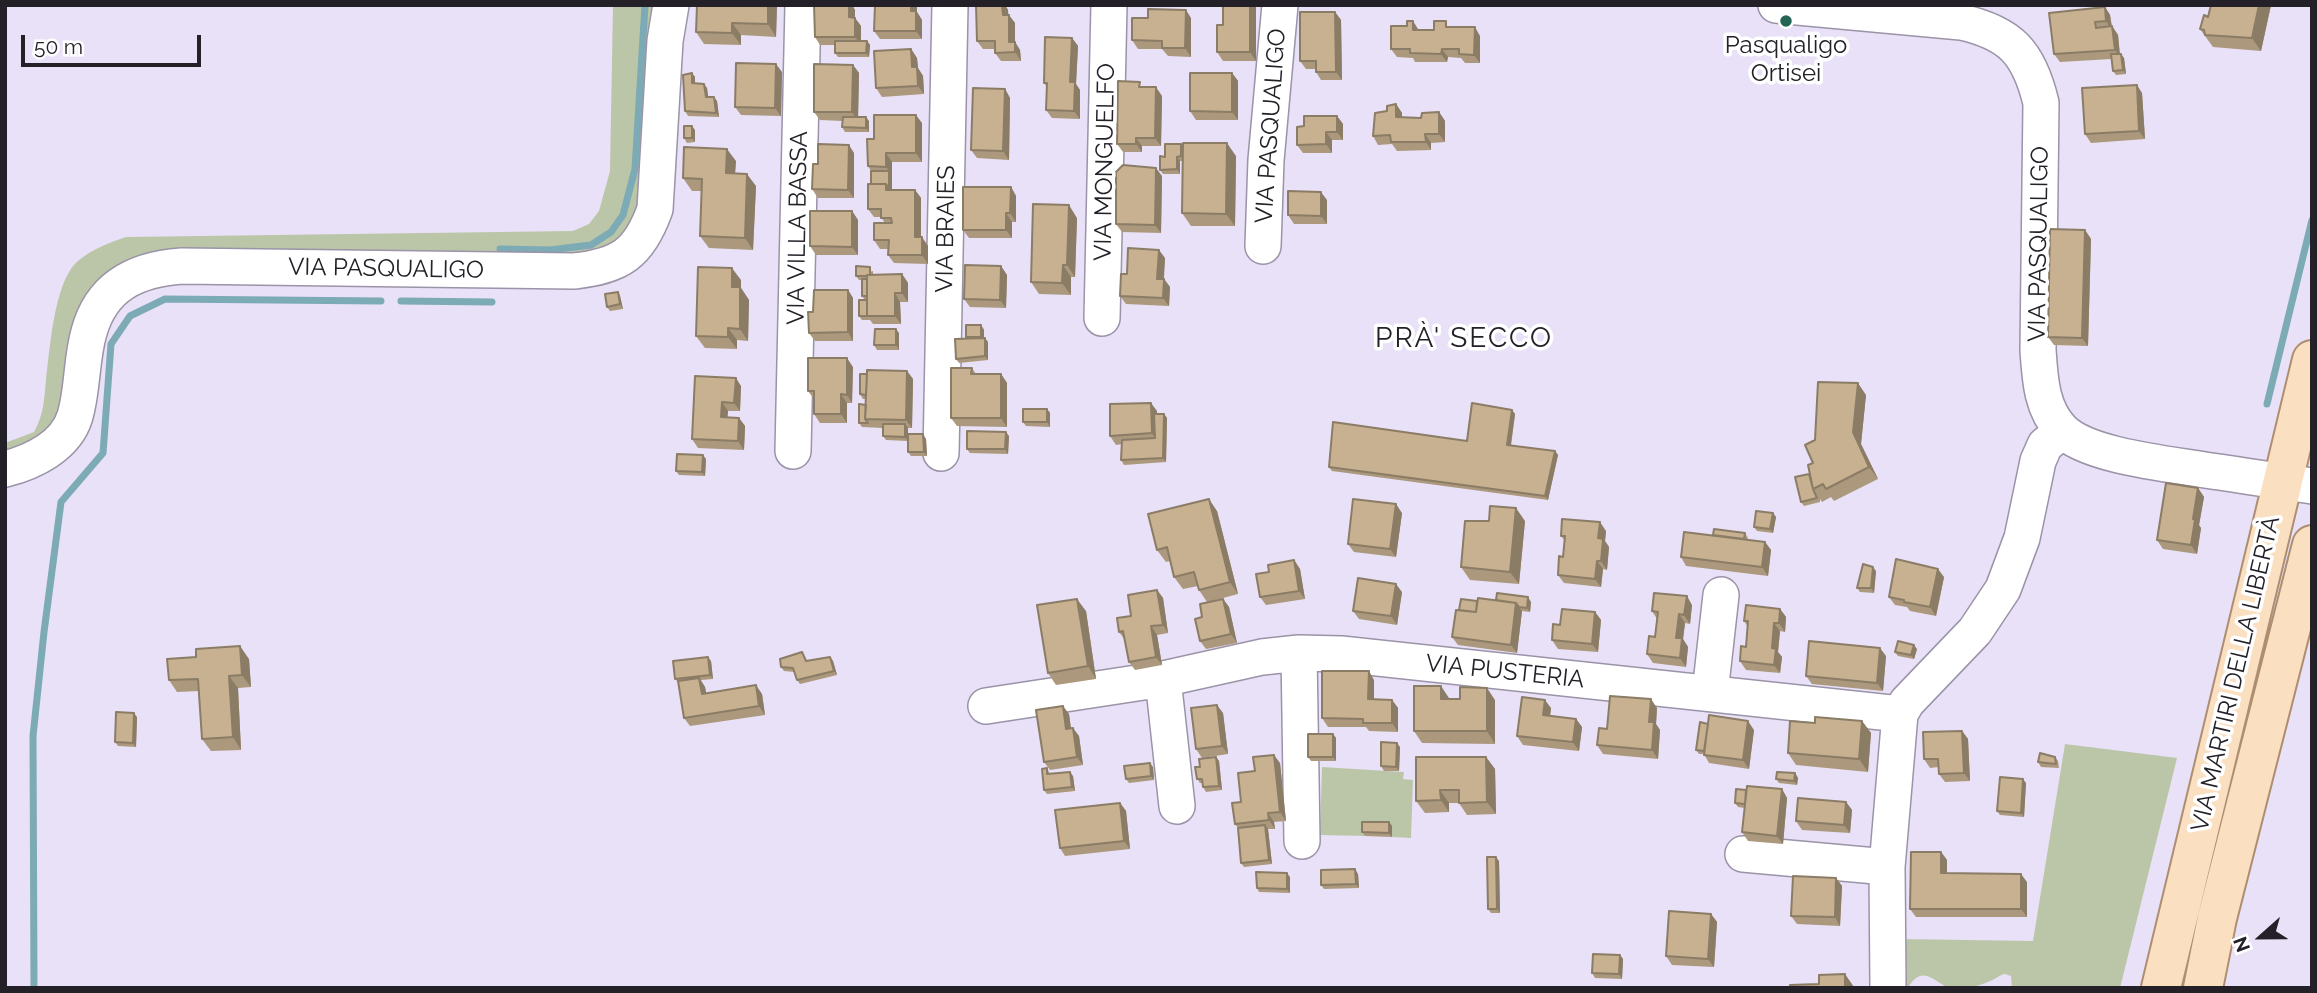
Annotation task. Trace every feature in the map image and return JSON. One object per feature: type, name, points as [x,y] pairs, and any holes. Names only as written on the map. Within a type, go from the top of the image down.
[{"type":"main road","name":"VIA MARTIRI DELLA LIBERTÀ","points":[[2161,988],[2297,484],[2312,360]]},
{"type":"main road","name":"VIA MARTIRI DELLA LIBERTÀ","points":[[2203,988],[2217,918],[2312,545]]},
{"type":"street","name":"VIA PASQUALIGO","points":[[5,469],[46,452],[64,436],[75,418],[88,333],[96,312],[120,283],[138,274],[182,266],[574,271],[616,262],[635,248],[647,232],[654,209],[665,41],[671,5]]},
{"type":"street","name":"VIA VILLA BASSA","points":[[793,451],[803,5]]},
{"type":"street","name":"VIA BRAIES","points":[[942,453],[950,5]]},
{"type":"street","name":"VIA MONGUELFO","points":[[1102,318],[1109,5]]},
{"type":"street","name":"VIA PASQUALIGO","points":[[1263,246],[1266,160],[1280,5]]},
{"type":"street","name":"VIA PASQUALIGO","points":[[1776,5],[1872,10],[1982,26],[2000,34],[2015,47],[2026,62],[2035,79],[2041,103],[2038,350],[2041,389],[2050,416],[2063,431]]},
{"type":"street","points":[[1888,988],[1887,867],[1900,714],[1908,702],[1975,631],[1997,599],[2022,538],[2038,461],[2045,445],[2063,431],[2079,442],[2132,458],[2297,484]]},
{"type":"street","points":[[1710,694],[1721,595]]},
{"type":"street","points":[[1299,653],[1302,841]]},
{"type":"street","name":"VIA PUSTERIA","points":[[986,706],[1163,679],[1262,657],[1299,653],[1341,654],[1900,714]]},
{"type":"street","points":[[1163,679],[1177,806]]},
{"type":"street","points":[[1743,854],[1887,867]]},
{"type":"green space","points":[[613,5],[657,5],[642,206],[625,236],[593,256],[129,262],[107,273],[89,290],[76,329],[64,405],[53,423],[40,436],[5,455],[5,443],[34,432],[40,419],[54,317],[63,284],[78,261],[107,244],[126,237],[573,231],[589,224],[599,211],[610,171]]},
{"type":"green space","points":[[2065,744],[2177,758],[2120,988],[2012,988],[2011,976],[2005,974],[1980,985],[1961,988],[1951,988],[1930,977],[1919,976],[1908,988],[1900,988],[1899,939],[2033,941]]},
{"type":"green space","points":[[1322,767],[1404,772],[1403,779],[1413,780],[1411,838],[1392,837],[1391,826],[1365,826],[1365,836],[1320,835]]},
{"type":"building","points":[[697,5],[768,5],[768,24],[732,23],[732,33],[696,32]]},
{"type":"building","points":[[814,5],[849,5],[849,17],[855,18],[855,37],[815,37]]},
{"type":"building","points":[[875,5],[911,5],[911,11],[916,11],[916,31],[874,31]]},
{"type":"building","points":[[976,5],[1002,5],[1003,15],[1009,15],[1009,42],[1015,42],[1015,52],[995,53],[995,41],[977,41]]},
{"type":"building","points":[[1223,5],[1250,5],[1250,52],[1217,52],[1217,25],[1223,25]]},
{"type":"building","points":[[2211,5],[2259,5],[2252,38],[2205,35],[2204,30],[2200,29],[2204,15],[2208,17]]},
{"type":"building","points":[[2105,7],[2106,21],[2095,22],[2096,28],[2112,26],[2115,50],[2054,54],[2049,13]]},
{"type":"building","points":[[1148,9],[1186,10],[1185,48],[1162,48],[1162,41],[1132,40],[1132,18],[1148,18]]},
{"type":"building","points":[[1300,12],[1335,12],[1336,72],[1316,72],[1316,61],[1300,61]]},
{"type":"building","points":[[1407,21],[1413,21],[1413,30],[1434,30],[1434,21],[1446,21],[1446,27],[1475,27],[1474,55],[1459,54],[1459,49],[1442,49],[1441,54],[1391,49],[1391,26],[1407,26]]},
{"type":"building","points":[[1045,37],[1072,38],[1070,82],[1075,82],[1074,111],[1046,110]]},
{"type":"building","points":[[835,41],[867,41],[866,53],[835,53]]},
{"type":"building","points":[[911,49],[912,67],[917,67],[918,86],[876,88],[874,51]]},
{"type":"building","points":[[2111,54],[2121,54],[2123,70],[2113,71]]},
{"type":"building","points":[[736,63],[776,64],[775,108],[735,107]]},
{"type":"building","points":[[814,64],[853,65],[852,112],[814,112]]},
{"type":"building","points":[[692,73],[692,83],[704,84],[706,97],[714,97],[716,113],[685,111],[683,75]]},
{"type":"building","points":[[1190,73],[1232,73],[1232,112],[1190,111]]},
{"type":"building","points":[[1118,81],[1140,82],[1139,87],[1156,87],[1155,138],[1136,138],[1136,144],[1117,144]]},
{"type":"building","points":[[2137,85],[2139,131],[2085,134],[2082,88]]},
{"type":"building","points":[[973,88],[1005,89],[1003,151],[971,150]]},
{"type":"building","points":[[1396,104],[1396,117],[1421,118],[1422,113],[1439,112],[1439,134],[1425,134],[1426,142],[1391,142],[1390,135],[1373,136],[1375,113],[1387,111],[1387,106]]},
{"type":"building","points":[[874,115],[916,115],[916,153],[886,153],[886,167],[868,166],[867,139],[874,139]]},
{"type":"building","points":[[1304,116],[1337,116],[1337,132],[1326,132],[1326,144],[1297,145],[1297,127],[1304,126]]},
{"type":"building","points":[[843,117],[866,117],[866,128],[842,127]]},
{"type":"building","points":[[684,126],[692,126],[692,138],[684,138]]},
{"type":"building","points":[[1183,143],[1227,143],[1226,214],[1182,213]]},
{"type":"building","points":[[818,144],[849,145],[848,190],[812,189],[813,164],[818,164]]},
{"type":"building","points":[[1165,144],[1181,144],[1177,169],[1160,170],[1160,156],[1165,157]]},
{"type":"building","points":[[684,147],[727,149],[726,173],[747,174],[745,238],[700,236],[702,179],[683,178]]},
{"type":"building","points":[[1123,165],[1156,168],[1155,225],[1116,224],[1116,172]]},
{"type":"building","points":[[871,171],[889,171],[889,188],[886,184],[871,184]]},
{"type":"building","points":[[868,184],[886,184],[886,190],[915,190],[915,237],[922,237],[922,255],[888,255],[889,240],[874,240],[874,223],[892,223],[891,218],[881,218],[881,209],[868,209]]},
{"type":"building","points":[[963,187],[1011,187],[1006,230],[963,230]]},
{"type":"building","points":[[1288,191],[1321,192],[1321,216],[1288,215]]},
{"type":"building","points":[[1033,204],[1069,205],[1067,265],[1063,265],[1062,283],[1031,282]]},
{"type":"building","points":[[810,211],[852,211],[852,247],[810,246]]},
{"type":"building","points":[[2050,229],[2085,230],[2082,338],[2048,337]]},
{"type":"building","points":[[1128,248],[1159,250],[1157,279],[1164,279],[1163,298],[1120,296],[1121,274],[1127,274]]},
{"type":"building","points":[[965,265],[1001,266],[1000,300],[964,299]]},
{"type":"building","points":[[856,266],[870,267],[870,275],[856,276]]},
{"type":"building","points":[[698,267],[732,268],[732,287],[740,287],[740,329],[728,328],[728,337],[696,336]]},
{"type":"building","points":[[902,274],[902,293],[895,293],[895,316],[867,316],[867,275]]},
{"type":"building","points":[[862,279],[867,279],[867,296],[862,296]]},
{"type":"building","points":[[814,290],[848,290],[848,332],[809,333],[808,312],[813,312]]},
{"type":"building","points":[[618,292],[620,304],[607,307],[605,294]]},
{"type":"building","points":[[859,300],[867,300],[867,316],[859,316]]},
{"type":"building","points":[[966,325],[981,325],[981,337],[966,337]]},
{"type":"building","points":[[875,329],[896,329],[896,345],[874,345]]},
{"type":"building","points":[[985,338],[985,356],[956,359],[955,339]]},
{"type":"building","points":[[808,358],[847,358],[847,395],[841,394],[841,414],[814,414],[814,391],[808,391]]},
{"type":"building","points":[[951,368],[972,368],[971,374],[1001,374],[1001,418],[951,418]]},
{"type":"building","points":[[867,370],[907,371],[906,420],[865,419]]},
{"type":"building","points":[[860,374],[867,374],[866,395],[860,394]]},
{"type":"building","points":[[695,376],[736,378],[734,403],[722,402],[721,417],[739,418],[738,441],[692,439]]},
{"type":"building","points":[[1818,382],[1858,383],[1853,432],[1869,467],[1826,489],[1823,484],[1813,489],[1808,465],[1813,463],[1805,445],[1815,440]]},
{"type":"building","points":[[1151,403],[1152,433],[1110,436],[1110,404]]},
{"type":"building","points":[[1472,403],[1512,410],[1507,445],[1555,451],[1545,496],[1329,467],[1333,422],[1467,441]]},
{"type":"building","points":[[859,404],[866,405],[865,419],[868,423],[859,423]]},
{"type":"building","points":[[1023,409],[1047,409],[1047,422],[1023,422]]},
{"type":"building","points":[[1154,414],[1164,414],[1163,458],[1121,460],[1122,440],[1155,438]]},
{"type":"building","points":[[883,424],[905,424],[905,437],[883,436]]},
{"type":"building","points":[[967,431],[1006,432],[1005,449],[967,449]]},
{"type":"building","points":[[908,434],[923,434],[924,452],[908,452]]},
{"type":"building","points":[[677,454],[703,455],[702,472],[676,471]]},
{"type":"building","points":[[1809,474],[1817,498],[1801,502],[1795,477]]},
{"type":"building","points":[[2166,483],[2198,488],[2191,545],[2157,540]]},
{"type":"building","points":[[1209,499],[1230,582],[1199,590],[1194,572],[1174,577],[1167,547],[1157,550],[1148,514]]},
{"type":"building","points":[[1353,499],[1396,504],[1390,549],[1348,544]]},
{"type":"building","points":[[1490,506],[1516,508],[1510,572],[1461,567],[1465,521],[1489,521]]},
{"type":"building","points":[[1756,511],[1773,513],[1770,529],[1754,527]]},
{"type":"building","points":[[1562,519],[1600,522],[1598,538],[1603,539],[1601,561],[1597,561],[1595,579],[1558,575],[1559,556],[1563,557],[1565,536],[1561,536]]},
{"type":"building","points":[[1714,529],[1745,533],[1744,539],[1713,535]]},
{"type":"building","points":[[1684,532],[1765,542],[1762,567],[1681,557]]},
{"type":"building","points":[[1896,559],[1938,569],[1930,607],[1889,597]]},
{"type":"building","points":[[1294,560],[1299,591],[1260,597],[1256,574],[1269,572],[1268,565]]},
{"type":"building","points":[[1863,564],[1873,567],[1871,588],[1857,588]]},
{"type":"building","points":[[1358,578],[1396,584],[1391,616],[1353,611]]},
{"type":"building","points":[[1157,590],[1163,625],[1151,626],[1156,657],[1129,662],[1123,631],[1119,632],[1117,618],[1131,616],[1128,595]]},
{"type":"building","points":[[1497,593],[1528,597],[1527,608],[1496,600]]},
{"type":"building","points":[[1654,593],[1687,596],[1684,615],[1679,614],[1676,638],[1682,638],[1680,658],[1647,654],[1649,636],[1655,637],[1658,612],[1652,611]]},
{"type":"building","points":[[1478,598],[1516,603],[1511,645],[1452,637],[1456,610],[1476,612]]},
{"type":"building","points":[[1077,599],[1088,666],[1048,673],[1037,605]]},
{"type":"building","points":[[1223,599],[1231,634],[1200,641],[1195,619],[1202,617],[1200,604]]},
{"type":"building","points":[[1461,599],[1477,601],[1476,612],[1459,610]]},
{"type":"building","points":[[1746,605],[1780,609],[1779,623],[1774,623],[1774,665],[1740,661],[1741,646],[1746,647]]},
{"type":"building","points":[[1562,609],[1595,612],[1592,644],[1552,640],[1553,624],[1560,625]]},
{"type":"building","points":[[1809,641],[1880,648],[1877,683],[1806,676]]},
{"type":"building","points":[[1898,641],[1914,645],[1911,655],[1895,652]]},
{"type":"building","points":[[240,646],[242,675],[229,676],[233,737],[202,739],[198,679],[169,680],[167,659],[196,657],[196,649]]},
{"type":"building","points":[[802,652],[806,661],[830,657],[834,671],[797,680],[793,668],[781,667],[780,659]]},
{"type":"building","points":[[708,657],[710,675],[675,679],[673,661]]},
{"type":"building","points":[[1322,671],[1369,671],[1368,699],[1392,700],[1392,723],[1322,718]]},
{"type":"building","points":[[699,678],[702,694],[756,685],[759,706],[684,718],[678,681]]},
{"type":"building","points":[[1414,686],[1441,686],[1441,699],[1460,699],[1460,687],[1487,688],[1487,731],[1414,731]]},
{"type":"building","points":[[1610,696],[1651,699],[1649,722],[1654,722],[1652,750],[1597,745],[1599,728],[1607,729]]},
{"type":"building","points":[[1522,697],[1545,700],[1543,715],[1576,719],[1573,742],[1517,736]]},
{"type":"building","points":[[1217,705],[1222,746],[1196,749],[1191,708]]},
{"type":"building","points":[[1063,706],[1066,729],[1073,728],[1077,757],[1044,762],[1036,710]]},
{"type":"building","points":[[116,712],[134,713],[133,743],[115,742]]},
{"type":"building","points":[[1709,715],[1748,721],[1743,760],[1704,755]]},
{"type":"building","points":[[1815,717],[1862,721],[1859,759],[1788,753],[1790,721],[1815,723]]},
{"type":"building","points":[[1700,722],[1708,724],[1704,751],[1696,750]]},
{"type":"building","points":[[1962,731],[1964,773],[1939,774],[1938,759],[1924,759],[1923,732]]},
{"type":"building","points":[[1308,734],[1333,734],[1333,757],[1308,757]]},
{"type":"building","points":[[1381,742],[1397,743],[1396,767],[1381,766]]},
{"type":"building","points":[[2040,753],[2055,757],[2056,764],[2038,762]]},
{"type":"building","points":[[1274,755],[1280,812],[1268,813],[1269,820],[1235,824],[1232,803],[1241,802],[1238,773],[1255,771],[1253,757]]},
{"type":"building","points":[[1216,757],[1219,786],[1203,787],[1202,779],[1197,779],[1195,767],[1200,767],[1199,759]]},
{"type":"building","points":[[1416,757],[1486,757],[1487,802],[1459,803],[1459,790],[1440,790],[1441,800],[1416,801]]},
{"type":"building","points":[[1150,763],[1151,776],[1126,779],[1124,766]]},
{"type":"building","points":[[1047,768],[1047,774],[1070,772],[1072,787],[1044,790],[1042,769]]},
{"type":"building","points":[[1777,772],[1795,773],[1794,781],[1776,779]]},
{"type":"building","points":[[2000,777],[2023,779],[2021,813],[1997,811]]},
{"type":"building","points":[[1747,786],[1782,789],[1777,836],[1742,832]]},
{"type":"building","points":[[1736,789],[1746,790],[1745,804],[1735,803]]},
{"type":"building","points":[[1798,798],[1846,802],[1844,825],[1796,821]]},
{"type":"building","points":[[1120,803],[1124,841],[1060,848],[1055,810]]},
{"type":"building","points":[[1362,822],[1389,822],[1389,833],[1362,832]]},
{"type":"building","points":[[1265,825],[1269,860],[1241,863],[1238,828]]},
{"type":"building","points":[[1911,852],[1941,852],[1941,873],[2021,874],[2021,909],[1910,909]]},
{"type":"building","points":[[1487,857],[1496,857],[1497,909],[1488,909]]},
{"type":"building","points":[[1355,869],[1356,884],[1321,885],[1321,870]]},
{"type":"building","points":[[1256,872],[1287,873],[1287,889],[1257,888]]},
{"type":"building","points":[[1793,876],[1836,878],[1835,917],[1791,916]]},
{"type":"building","points":[[1669,911],[1711,914],[1708,959],[1666,956]]},
{"type":"building","points":[[1593,954],[1620,955],[1619,974],[1592,973]]},
{"type":"building","points":[[1845,974],[1845,988],[1790,988],[1790,985],[1819,984],[1819,975]]},
{"type":"waterway","points":[[500,249],[550,250],[591,245],[611,232],[623,215],[635,169],[645,5]]},
{"type":"waterway","points":[[2267,404],[2312,220]]},
{"type":"waterway","points":[[34,988],[33,736],[44,632],[61,502],[103,453],[111,344],[130,316],[165,299],[381,301]]},
{"type":"waterway","points":[[401,301],[492,302]]},
{"type":"place","name":"Pasqualigo Ortisei","points":[[1786,21]]},
{"type":"district","name":"PRÀ' SECCO","points":[[1464,339]]}]
